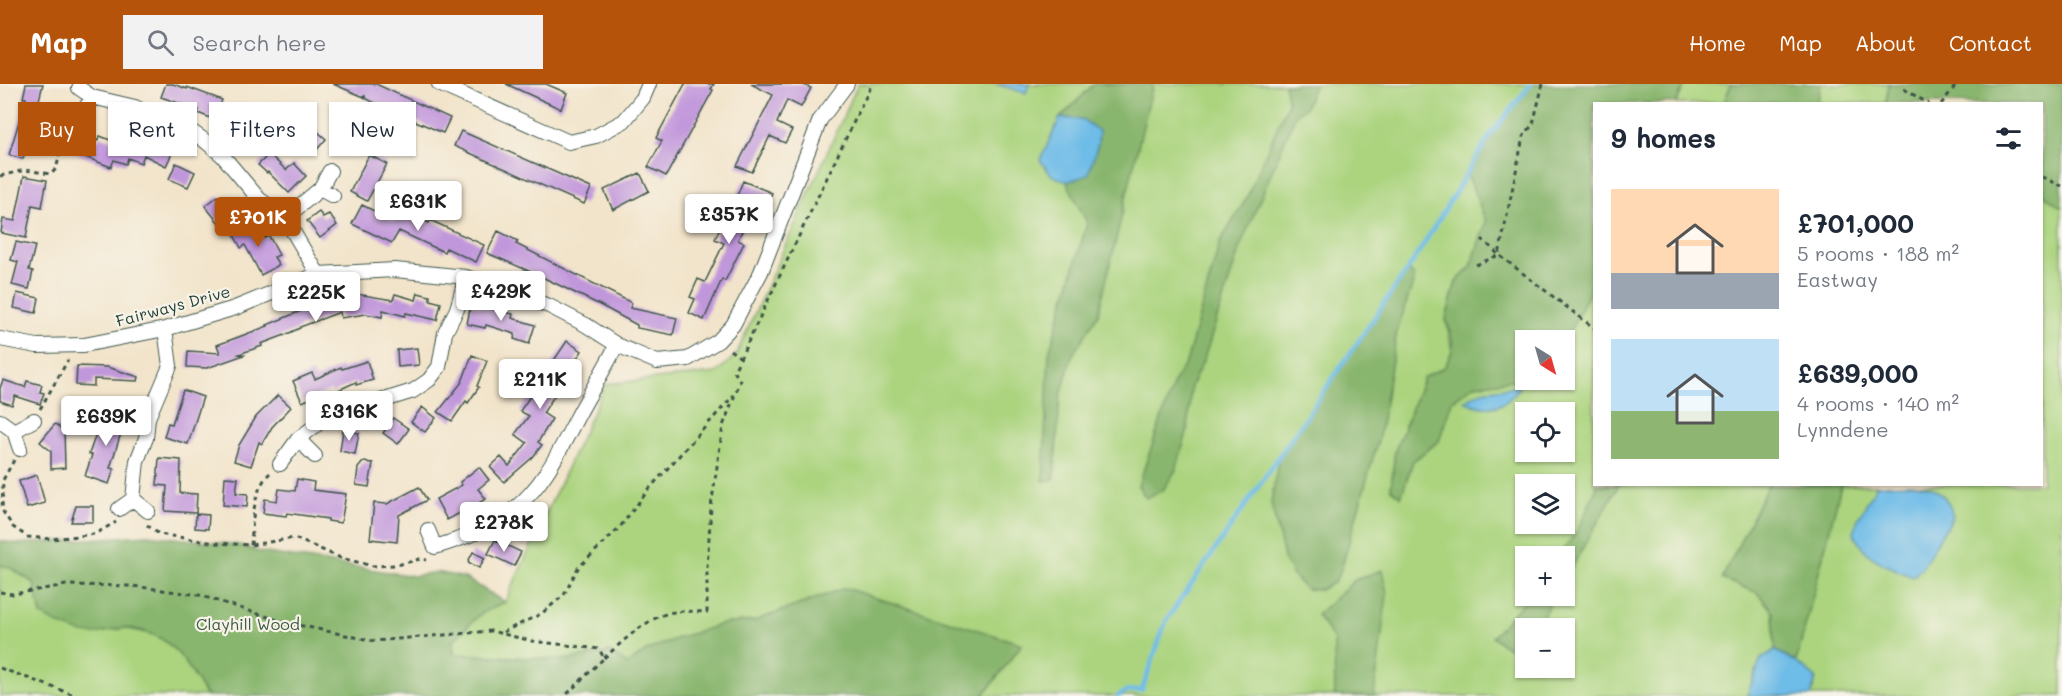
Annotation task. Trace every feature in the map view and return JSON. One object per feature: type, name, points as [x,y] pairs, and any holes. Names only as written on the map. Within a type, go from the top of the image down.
[{"type":"street","points":[[439,84],[569,142],[596,136],[624,121],[643,98],[649,84]]},
{"type":"street","name":"Fairways Drive","points":[[0,339],[37,346],[77,345],[165,329],[235,308],[318,274],[395,270],[466,277],[549,306],[586,325],[617,345],[657,362],[688,359],[718,340],[733,325],[761,272],[820,120],[847,84]]},
{"type":"street","points":[[79,88],[92,97],[135,107],[170,125],[191,131],[222,155],[259,199],[285,218],[318,274]]},
{"type":"street","points":[[89,102],[92,97]]},
{"type":"street","points":[[285,218],[320,189],[330,171]]},
{"type":"street","points":[[320,189],[333,196]]},
{"type":"street","points":[[280,464],[298,439],[324,419],[413,391],[429,380],[439,367],[446,333],[457,309],[466,277]]},
{"type":"street","points":[[120,514],[133,499],[137,461],[146,438],[148,418],[170,366],[165,329]]},
{"type":"street","points":[[435,547],[459,540],[493,524],[516,508],[540,482],[563,446],[617,345]]},
{"type":"street","points":[[14,431],[34,420]]},
{"type":"street","points":[[0,422],[14,431],[20,448]]},
{"type":"street","points":[[298,439],[315,456]]},
{"type":"street","points":[[133,499],[144,516]]},
{"type":"street","points":[[428,530],[435,547],[429,560]]},
{"type":"path","points":[[565,696],[604,658],[639,629],[660,616],[674,612],[707,612],[711,507],[723,426],[740,381],[734,370],[872,84]]},
{"type":"path","points":[[1499,255],[1523,137],[1533,124],[1543,84]]},
{"type":"path","points":[[1943,102],[1957,84]]},
{"type":"path","points":[[1904,89],[1926,102]]},
{"type":"path","points":[[0,176],[25,170],[51,174],[56,169],[60,156]]},
{"type":"path","points":[[2043,177],[2062,186]]},
{"type":"path","points":[[1482,239],[1499,255],[1593,327]]},
{"type":"path","points":[[1476,265],[1499,255]]},
{"type":"path","points":[[34,420],[77,345]]},
{"type":"path","points":[[503,632],[540,614],[564,595],[578,568],[620,527],[649,489],[735,394]]},
{"type":"path","points":[[20,448],[3,480],[1,499],[2,510],[13,527],[28,537],[51,539],[94,534],[120,514]]},
{"type":"path","points":[[251,545],[258,492],[265,478],[280,464]]},
{"type":"path","points":[[144,516],[159,534],[215,543],[251,545],[294,538],[341,558],[373,566],[397,565],[420,559],[429,560]]},
{"type":"path","points":[[0,592],[13,594],[66,585],[133,586],[199,595],[284,622],[375,641],[491,630],[532,641],[590,646],[599,649],[604,658]]},
{"type":"path","points":[[0,668],[22,674],[77,696]]},
{"type":"green space","points":[[858,84],[1531,84],[1491,134],[1468,173],[1486,222],[1471,267],[1456,282],[1446,319],[1452,351],[1445,367],[1424,378],[1395,451],[1391,489],[1401,496],[1413,461],[1439,441],[1452,401],[1474,385],[1515,380],[1515,390],[1575,390],[1575,330],[1570,330],[1593,285],[1593,486],[1768,486],[1722,579],[1759,593],[1773,612],[1775,650],[1761,659],[1747,696],[983,696],[1022,644],[754,621],[722,624],[648,650],[627,664],[610,652],[565,660],[454,654],[453,641],[480,614],[505,602],[606,384],[716,373],[736,355]]},
{"type":"green space","points":[[1094,84],[1153,84],[1098,315],[1072,356],[1060,398],[1054,479],[1043,481],[1049,353],[1087,223],[1067,182],[1088,174],[1082,119],[1060,118]]},
{"type":"green space","points":[[1284,84],[1315,84],[1305,108],[1296,114],[1240,247],[1204,359],[1191,386],[1188,429],[1176,470],[1163,490],[1146,498],[1138,486],[1175,380],[1186,363],[1220,242],[1246,199],[1288,103]]},
{"type":"green space","points":[[1531,84],[1685,84],[1676,102],[1593,102],[1593,285],[1570,330],[1515,330],[1515,380],[1474,385],[1452,401],[1439,441],[1413,461],[1401,497],[1391,489],[1395,451],[1424,377],[1445,367],[1452,351],[1452,339],[1446,319],[1456,282],[1471,267],[1486,222],[1467,173],[1491,134]]},
{"type":"green space","points":[[1685,84],[1731,84],[1724,102],[1677,102]]},
{"type":"green space","points":[[1731,84],[1821,84],[1817,102],[1724,102]]},
{"type":"green space","points":[[1821,84],[1889,84],[1886,102],[1817,102]]},
{"type":"green space","points":[[1889,84],[2062,84],[2062,208],[2043,194],[2043,102],[1886,102]]},
{"type":"green space","points":[[2043,194],[2062,208],[2062,696],[1811,696],[1816,678],[1796,662],[1841,486],[2043,486]]},
{"type":"green space","points":[[1408,269],[1415,277],[1397,331],[1379,437],[1341,570],[1334,583],[1319,590],[1306,589],[1294,577],[1285,561],[1271,503],[1279,456]]},
{"type":"green space","points":[[1598,486],[1618,486],[1575,562],[1575,546],[1566,546],[1577,532]]},
{"type":"green space","points":[[1768,486],[1841,486],[1796,662],[1775,650],[1773,612],[1758,593],[1722,579]]},
{"type":"green space","name":"Clayhill Wood","points":[[147,535],[239,545],[260,552],[414,576],[437,572],[465,578],[505,602],[480,614],[453,641],[454,654],[565,660],[610,652],[627,664],[648,650],[678,638],[722,624],[754,621],[845,588],[1022,644],[983,696],[206,696],[175,650],[154,635],[141,630],[125,628],[93,634],[60,625],[41,615],[34,583],[9,567],[0,565],[0,541],[18,544]]},
{"type":"green space","points":[[0,565],[9,567],[34,583],[41,615],[92,634],[124,628],[159,636],[182,656],[206,696],[0,696]]},
{"type":"green space","points":[[1382,570],[1387,593],[1374,696],[1335,696],[1334,640],[1317,615],[1355,580]]},
{"type":"green space","points":[[1520,606],[1548,606],[1542,618],[1515,618],[1515,645],[1509,648],[1492,637]]},
{"type":"water","points":[[995,84],[1029,84],[1026,93]]},
{"type":"water","points":[[1060,118],[1082,119],[1099,131],[1098,144],[1088,175],[1067,182],[1051,175],[1040,160]]},
{"type":"water","points":[[1515,387],[1515,390],[1517,390],[1503,404],[1496,406],[1481,407],[1465,401],[1482,391]]},
{"type":"water","points":[[1876,486],[1926,486],[1942,495],[1953,516],[1923,566],[1913,577],[1878,561],[1864,550],[1853,533]]},
{"type":"water","points":[[1775,650],[1796,662],[1816,678],[1811,696],[1747,696],[1761,659]]},
{"type":"building","points":[[26,84],[43,84],[38,102],[25,102],[26,98],[23,98]]},
{"type":"building","points":[[166,84],[173,84],[222,100],[221,102],[209,102],[209,118],[198,113],[197,102],[176,102],[161,97]]},
{"type":"building","points":[[333,84],[376,84],[415,102],[373,102],[365,98],[365,95],[364,97]]},
{"type":"building","points":[[506,84],[546,84],[567,93],[561,109]]},
{"type":"building","points":[[685,84],[714,84],[711,89],[713,90],[666,176],[648,167],[662,141],[656,138]]},
{"type":"building","points":[[751,84],[802,84],[811,88],[801,107],[787,100],[777,123],[792,130],[785,143],[770,136],[752,172],[737,166],[773,95]]},
{"type":"building","points":[[416,102],[450,118],[443,133],[416,121]]},
{"type":"building","points":[[18,125],[18,156],[24,156],[23,159],[9,155]]},
{"type":"building","points":[[317,131],[326,139],[317,150]]},
{"type":"building","points":[[461,131],[591,188],[584,204],[454,146]]},
{"type":"building","points":[[100,136],[108,139],[108,156],[144,156],[141,163],[128,158],[126,164],[114,160],[111,167],[83,156],[96,156],[96,141]]},
{"type":"building","points":[[146,156],[171,156],[166,166]]},
{"type":"building","points":[[267,156],[271,156],[286,170],[294,163],[306,176],[289,193],[258,165]]},
{"type":"building","points":[[368,156],[387,164],[367,201],[350,192]]},
{"type":"building","points":[[176,163],[195,172],[188,187],[169,179]]},
{"type":"building","points":[[640,173],[649,191],[613,210],[604,190]]},
{"type":"building","points":[[24,176],[47,180],[42,207],[32,205],[26,238],[1,233],[3,219],[15,221]]},
{"type":"building","points":[[743,181],[772,193],[760,220],[749,215],[738,240],[744,243],[725,281],[722,279],[704,320],[689,313],[695,299],[690,297],[698,279],[705,282],[724,243],[715,239],[726,214],[729,215]]},
{"type":"building","points":[[218,196],[222,201],[226,198],[234,209],[218,222],[205,206]]},
{"type":"building","points":[[362,205],[394,221],[398,214],[409,220],[412,215],[429,223],[430,220],[484,245],[476,262],[446,248],[444,252],[399,231],[392,243],[352,224]]},
{"type":"building","points":[[319,212],[323,217],[329,214],[337,225],[320,238],[307,221]]},
{"type":"building","points":[[255,222],[265,238],[269,236],[279,255],[274,257],[279,265],[261,275],[245,245],[241,248],[234,235]]},
{"type":"building","points":[[498,231],[518,241],[516,244],[632,303],[630,308],[677,318],[673,335],[637,328],[637,325],[600,305],[487,253]]},
{"type":"building","points":[[16,242],[35,246],[29,270],[33,271],[29,289],[12,285],[18,262],[11,260]]},
{"type":"building","points":[[17,293],[39,298],[36,313],[14,308]]},
{"type":"building","points":[[418,293],[430,296],[430,300],[441,303],[437,320],[406,313],[405,316],[383,310],[382,317],[366,314],[341,318],[340,312],[239,354],[244,355],[207,368],[187,367],[188,351],[220,353],[217,345],[268,326],[329,298],[330,301],[356,297],[357,294],[393,300],[395,294],[416,300]]},
{"type":"building","points":[[471,304],[513,314],[512,318],[535,325],[529,344],[514,339],[515,334],[486,325],[485,328],[467,324]]},
{"type":"building","points":[[567,341],[582,351],[575,361],[579,364],[564,389],[560,387],[543,413],[552,419],[538,442],[542,445],[533,457],[504,482],[490,467],[501,457],[509,466],[527,443],[515,434],[529,416],[520,411]]},
{"type":"building","points":[[417,348],[419,365],[398,367],[397,350]]},
{"type":"building","points":[[472,355],[487,361],[477,386],[479,387],[452,421],[438,412],[462,382]]},
{"type":"building","points":[[367,361],[373,380],[356,385],[356,382],[332,393],[331,390],[302,402],[293,381],[312,373],[315,379],[341,367],[342,369]]},
{"type":"building","points":[[77,366],[107,367],[139,377],[138,381],[94,379],[94,386],[76,385]]},
{"type":"building","points":[[3,380],[25,387],[27,381],[42,385],[40,392],[44,393],[40,404],[15,396],[12,405],[0,401],[0,388]]},
{"type":"building","points":[[183,390],[203,397],[188,444],[164,437],[168,423],[172,424]]},
{"type":"building","points":[[278,395],[291,407],[272,427],[262,444],[259,442],[251,466],[234,461],[239,445],[256,417]]},
{"type":"building","points":[[422,407],[436,418],[425,432],[411,422]]},
{"type":"building","points":[[109,408],[127,414],[110,468],[114,469],[109,484],[85,476],[92,455],[89,454],[97,431],[101,432]]},
{"type":"building","points":[[393,418],[409,429],[398,444],[383,433]]},
{"type":"building","points":[[55,424],[64,431],[65,468],[51,469],[51,451],[40,442]]},
{"type":"building","points":[[343,430],[359,433],[355,454],[340,451]]},
{"type":"building","points":[[159,458],[181,460],[180,493],[197,494],[196,513],[165,511],[167,486],[157,485]]},
{"type":"building","points":[[363,462],[373,463],[369,487],[356,485],[358,468]]},
{"type":"building","points":[[479,467],[489,480],[478,489],[486,499],[447,520],[436,499],[462,485],[460,482]]},
{"type":"building","points":[[37,475],[45,503],[27,508],[19,481]]},
{"type":"building","points":[[225,477],[238,478],[236,493],[248,494],[247,507],[223,505]]},
{"type":"building","points":[[297,479],[314,482],[313,490],[346,494],[341,523],[287,513],[286,516],[263,513],[265,499],[277,501],[279,489],[295,491]]},
{"type":"building","points":[[419,487],[427,500],[399,515],[397,542],[370,539],[374,503],[387,504]]},
{"type":"building","points":[[76,506],[93,506],[93,522],[71,522]]},
{"type":"building","points":[[196,514],[209,515],[208,529],[195,528]]},
{"type":"building","points":[[495,540],[521,552],[514,566],[488,554]]},
{"type":"building","points":[[473,552],[485,558],[479,568],[468,562]]},
{"type":"waterway","points":[[1118,696],[1126,691],[1142,690],[1166,621],[1414,260],[1491,134],[1531,84]]}]
